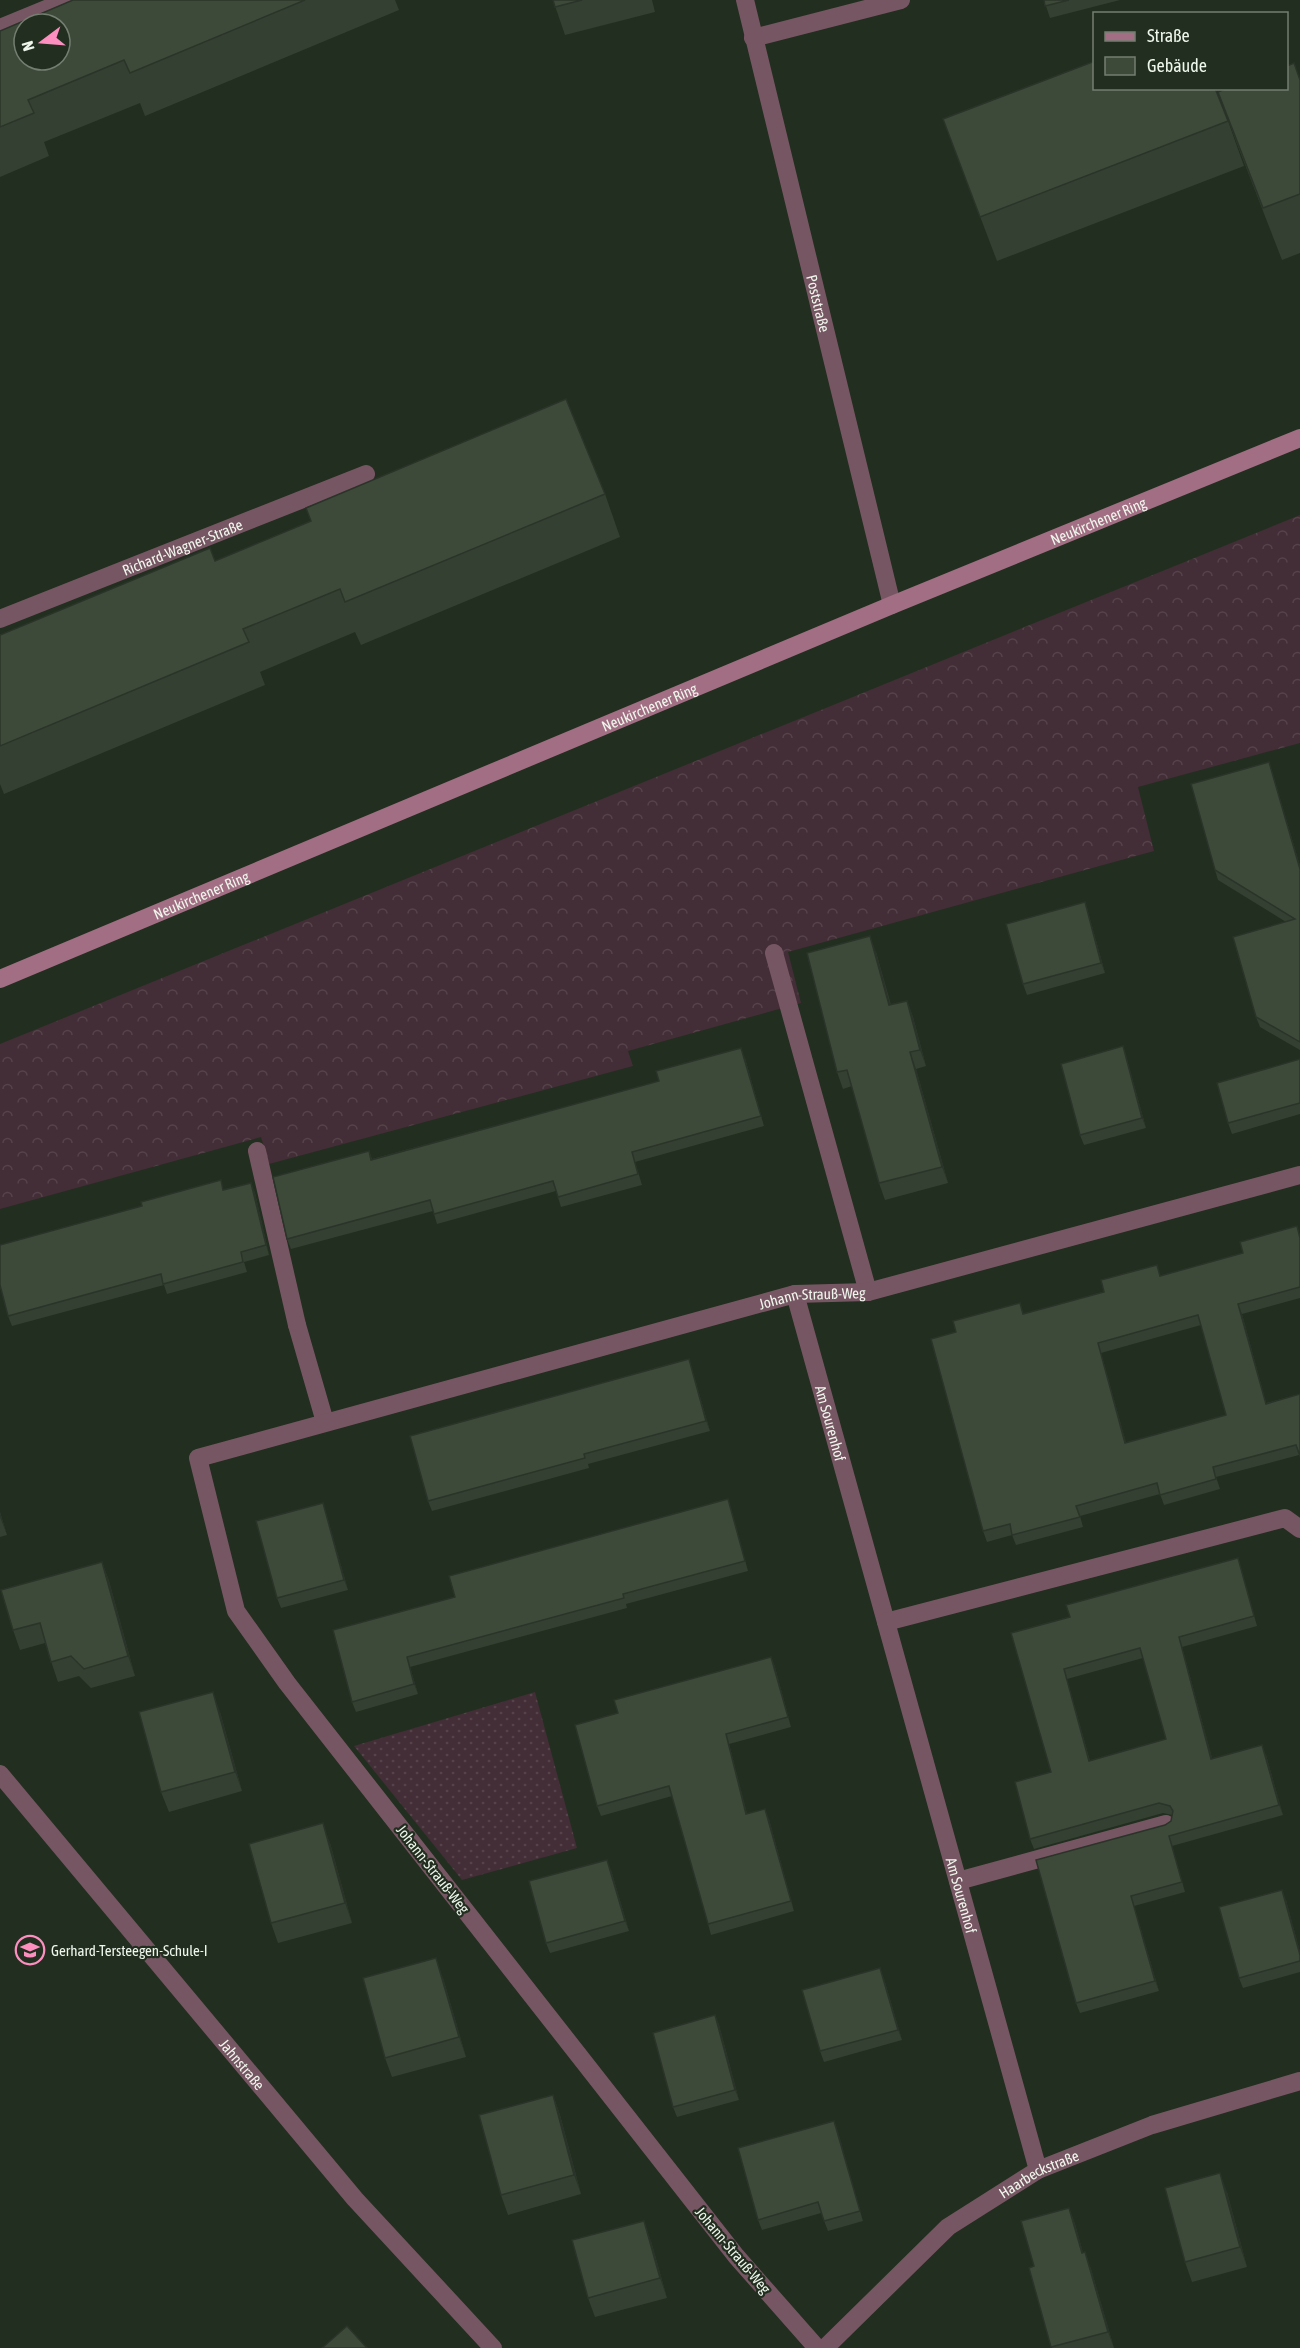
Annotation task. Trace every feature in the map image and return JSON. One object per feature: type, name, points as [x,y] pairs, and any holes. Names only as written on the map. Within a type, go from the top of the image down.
[{"type":"street","points":[[0,28],[68,0]]},
{"type":"street","name":"Poststraße","points":[[745,0],[892,605]]},
{"type":"street","points":[[753,38],[901,0]]},
{"type":"street","name":"Neukirchener Ring","points":[[0,979],[892,605],[1300,438]]},
{"type":"street","name":"Richard-Wagner-Straße","points":[[0,619],[366,474]]},
{"type":"street","points":[[774,952],[868,1292]]},
{"type":"street","points":[[257,1151],[297,1325],[325,1422]]},
{"type":"street","name":"Johann-Strauß-Weg","points":[[817,2348],[735,2256],[293,1692],[236,1611],[198,1458],[795,1294],[868,1292],[1300,1175]]},
{"type":"street","name":"Am Sourenhof","points":[[795,1294],[1038,2170]]},
{"type":"street","points":[[886,1622],[1285,1518],[1300,1529]]},
{"type":"street","name":"Jahnstraße","points":[[0,1774],[356,2199],[493,2348]]},
{"type":"street","points":[[958,1881],[1166,1824]]},
{"type":"street","name":"Haarbeckstraße","points":[[825,2348],[948,2227],[1038,2170],[1152,2126],[1300,2081]]},
{"type":"green space","points":[[1300,515],[1300,743],[1138,787],[1154,851],[788,952],[801,1003],[628,1051],[633,1066],[269,1164],[261,1137],[0,1209],[0,1044]]},
{"type":"green space","points":[[535,1692],[577,1848],[462,1880],[354,1746]]},
{"type":"building","points":[[73,0],[305,0],[130,73],[124,60],[28,100],[34,113],[0,127],[0,31],[12,26],[12,72],[72,72],[72,12],[45,12]]},
{"type":"building","points":[[553,0],[582,0],[555,7]]},
{"type":"building","points":[[1044,0],[1069,0],[1045,6]]},
{"type":"building","points":[[1093,62],[1093,90],[1216,90],[1228,121],[980,217],[943,119]]},
{"type":"building","points":[[1294,63],[1300,80],[1300,194],[1263,208],[1218,92],[1222,90],[1288,90],[1288,66]]},
{"type":"building","points":[[566,399],[605,494],[345,602],[340,589],[243,629],[249,642],[0,746],[0,635],[210,548],[215,561],[311,521],[306,508]]},
{"type":"building","points":[[1269,762],[1300,869],[1300,1042],[1256,1017],[1233,937],[1295,919],[1215,870],[1191,784]]},
{"type":"building","points":[[1085,902],[1101,963],[1023,984],[1006,924]]},
{"type":"building","points":[[870,936],[889,1005],[907,1001],[920,1050],[910,1052],[942,1167],[879,1183],[847,1070],[837,1072],[807,953]]},
{"type":"building","points":[[1123,1046],[1142,1118],[1080,1135],[1061,1064]]},
{"type":"building","points":[[741,1048],[761,1116],[632,1152],[638,1174],[558,1197],[553,1181],[434,1214],[430,1200],[287,1239],[273,1177],[369,1151],[371,1160],[659,1081],[656,1071]]},
{"type":"building","points":[[1300,1059],[1300,1103],[1228,1123],[1217,1083]]},
{"type":"building","points":[[221,1180],[223,1190],[251,1183],[266,1245],[241,1252],[243,1262],[163,1284],[161,1274],[8,1316],[0,1285],[0,1245],[142,1206],[141,1202]]},
{"type":"building","points":[[1297,1226],[1300,1238],[1300,1287],[1238,1304],[1266,1404],[1300,1394],[1300,1456],[1296,1445],[1213,1467],[1216,1479],[1160,1495],[1157,1483],[1076,1506],[1080,1517],[1012,1535],[1010,1524],[983,1531],[931,1339],[956,1332],[953,1321],[1020,1303],[1023,1314],[1104,1292],[1101,1280],[1157,1265],[1160,1276],[1243,1253],[1240,1242]],"holes":[[[1198,1315],[1226,1415],[1125,1443],[1098,1343]]]},
{"type":"building","points":[[689,1359],[706,1421],[584,1454],[585,1458],[428,1501],[410,1436]]},
{"type":"building","points":[[728,1499],[745,1561],[623,1594],[624,1598],[407,1657],[414,1684],[352,1702],[333,1630],[455,1597],[449,1576]]},
{"type":"building","points":[[323,1503],[344,1580],[277,1598],[256,1521]]},
{"type":"building","points":[[1238,1558],[1254,1616],[1179,1637],[1211,1759],[1262,1745],[1279,1805],[1169,1836],[1182,1882],[1131,1896],[1155,1981],[1076,2003],[1036,1860],[1165,1825],[1171,1821],[1173,1811],[1170,1806],[1159,1803],[1030,1839],[1015,1782],[1051,1772],[1011,1633],[1070,1617],[1066,1605]],"holes":[[[1140,1648],[1166,1739],[1089,1761],[1064,1669]]]},
{"type":"building","points":[[102,1562],[128,1656],[84,1669],[71,1656],[51,1662],[40,1623],[13,1630],[1,1590]]},
{"type":"building","points":[[771,1657],[788,1717],[726,1734],[746,1814],[765,1809],[791,1901],[708,1924],[669,1786],[597,1806],[575,1725],[618,1713],[614,1700]]},
{"type":"building","points":[[213,1692],[235,1772],[161,1792],[139,1712]]},
{"type":"building","points":[[323,1823],[345,1903],[271,1923],[249,1844]]},
{"type":"building","points":[[607,1860],[625,1921],[546,1943],[529,1881]]},
{"type":"building","points":[[1282,1890],[1300,1961],[1239,1978],[1219,1907]]},
{"type":"building","points":[[436,1958],[459,2037],[385,2058],[363,1978]]},
{"type":"building","points":[[880,1968],[898,2030],[820,2051],[802,1990]]},
{"type":"building","points":[[715,2015],[735,2090],[673,2107],[653,2033]]},
{"type":"building","points":[[553,2095],[574,2175],[501,2195],[479,2115]]},
{"type":"building","points":[[834,2121],[860,2211],[824,2221],[818,2202],[758,2220],[738,2148]]},
{"type":"building","points":[[1220,2173],[1240,2247],[1185,2262],[1165,2188]]},
{"type":"building","points":[[1069,2208],[1082,2253],[1085,2252],[1108,2332],[1051,2347],[1029,2268],[1034,2266],[1021,2221]]},
{"type":"building","points":[[644,2221],[660,2278],[588,2298],[572,2240]]},
{"type":"building","points":[[347,2326],[367,2348],[322,2348]]},
{"type":"place","name":"Gerhard-Tersteegen-Schule-I","points":[[30,1950]]}]
